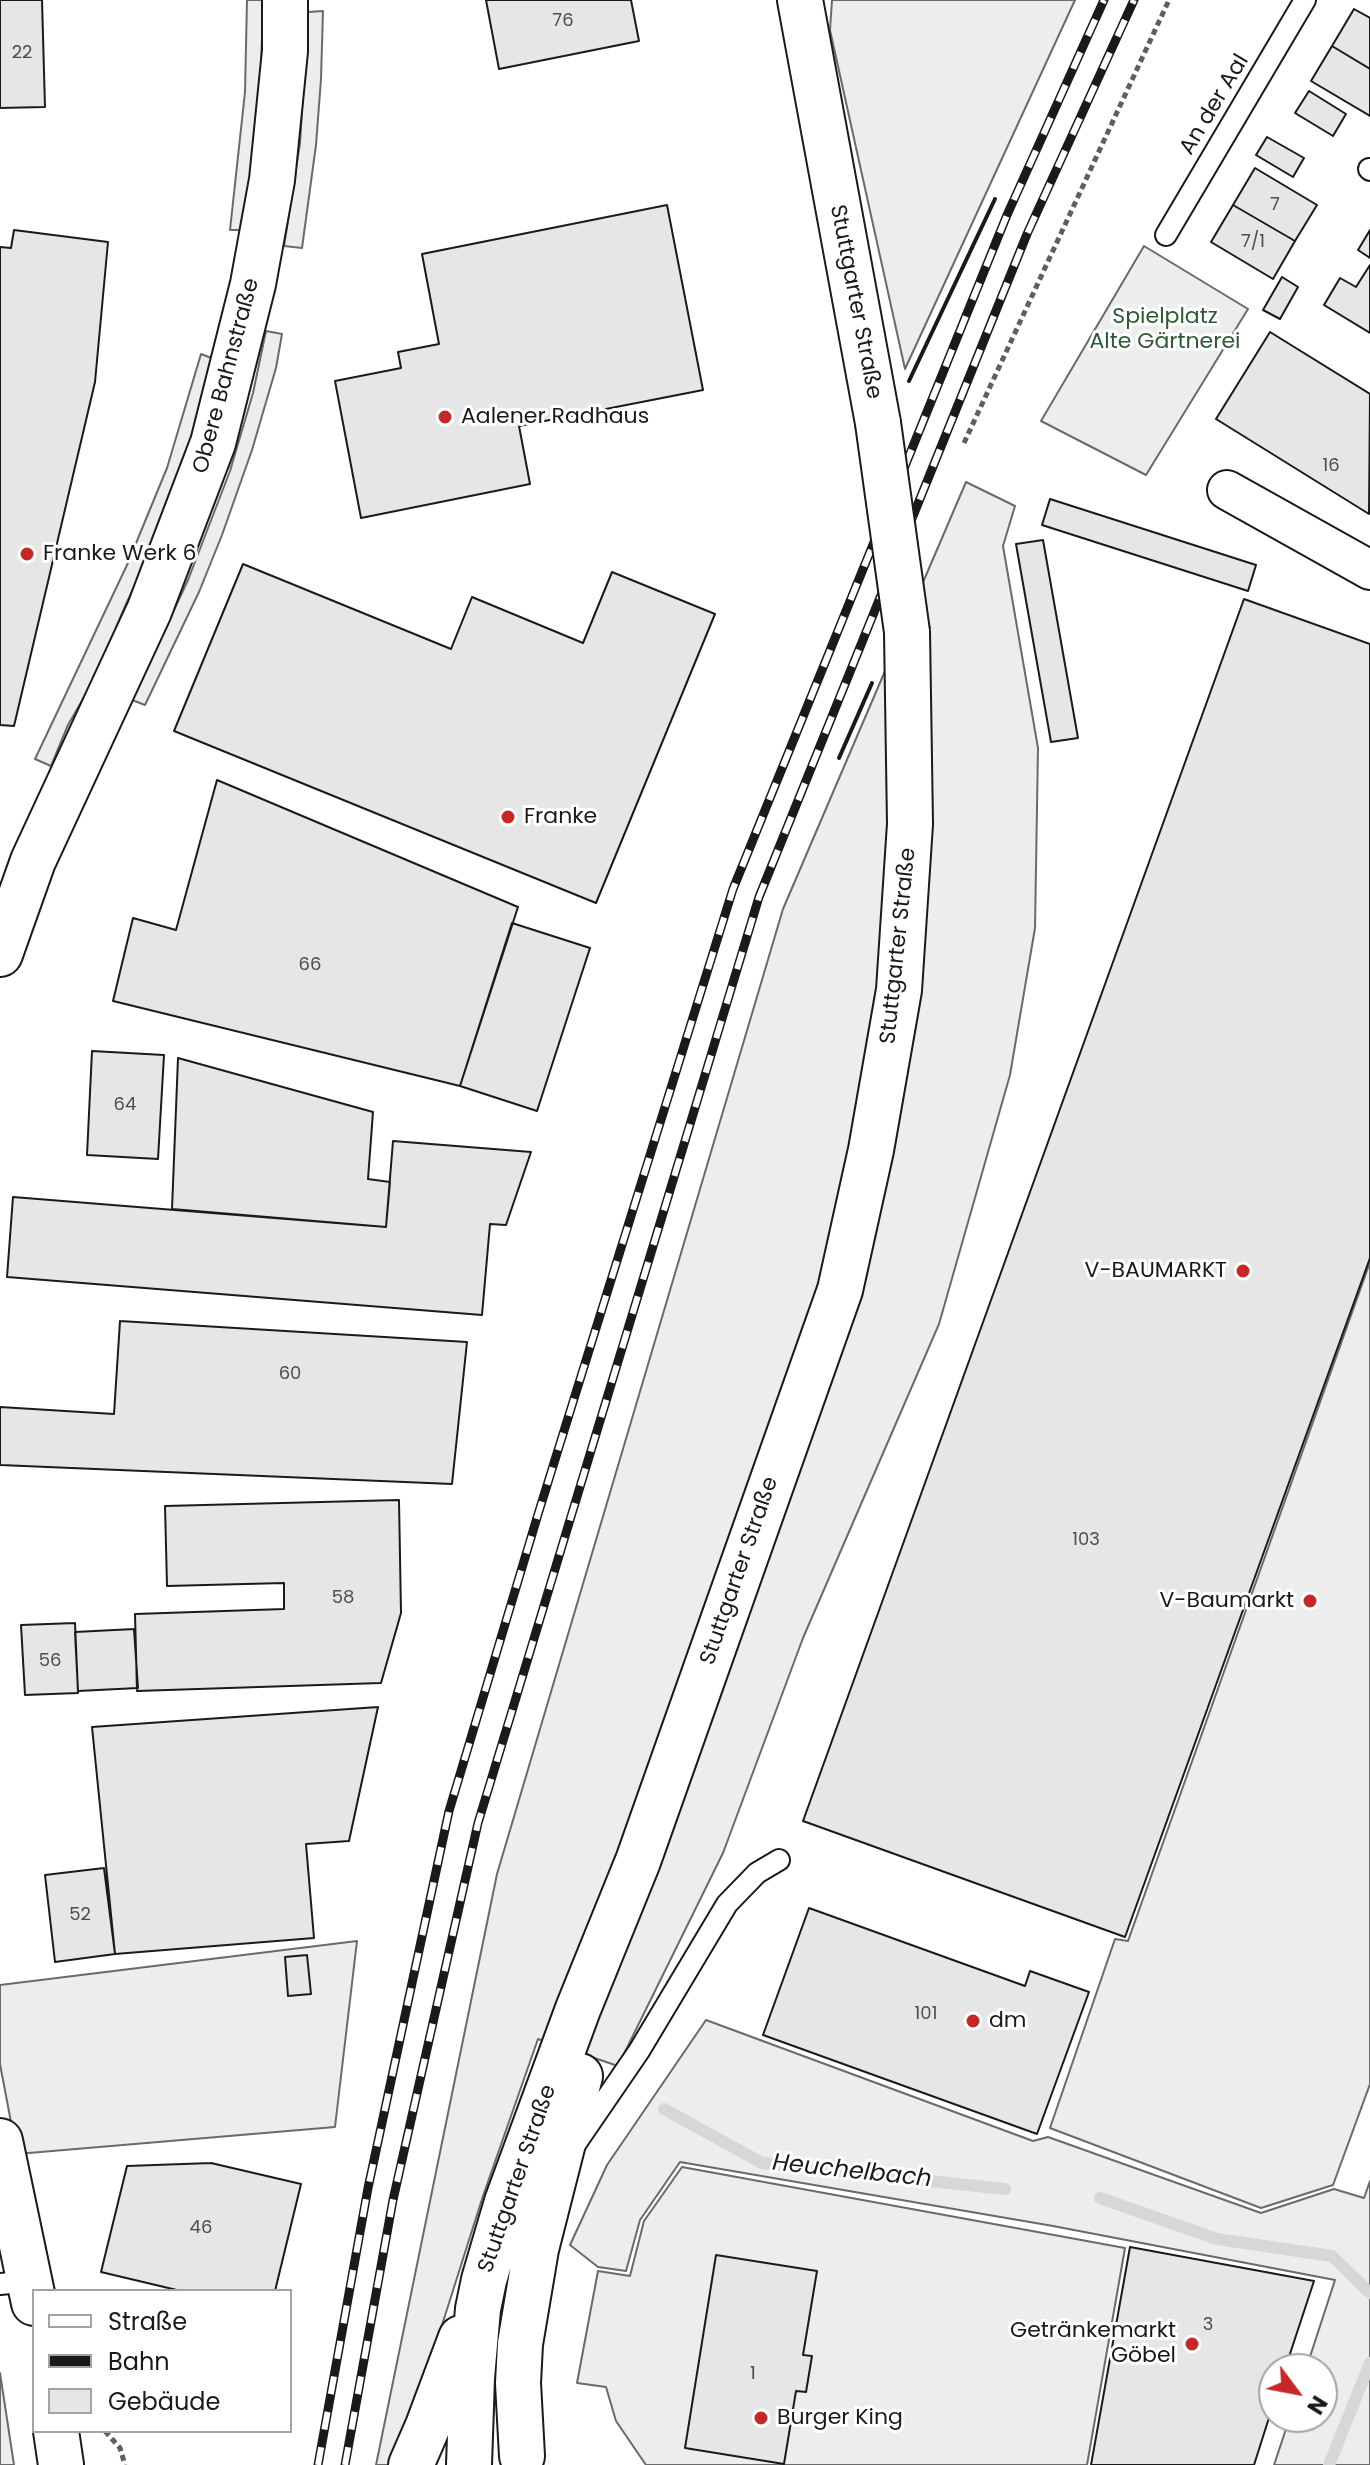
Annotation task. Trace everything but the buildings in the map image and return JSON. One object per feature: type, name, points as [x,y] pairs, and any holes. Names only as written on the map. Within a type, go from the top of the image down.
[{"type":"main road","name":"Obere Bahnstraße","points":[[0,954],[33,861],[149,611],[213,443],[253,284],[272,180],[285,51],[285,0]]},
{"type":"main road","name":"Stuttgarter Straße","points":[[469,2465],[475,2340],[484,2280],[507,2202],[578,2009],[638,1861],[840,1290],[868,1166],[900,975],[910,824],[907,632],[878,423],[800,0]]},
{"type":"main road","name":"Stuttgarter Straße","points":[[519,2462],[520,2344],[536,2249],[638,1861]]},
{"type":"main road","points":[[0,2141],[21,2289]]},
{"type":"main road","points":[[411,2465],[484,2280]]},
{"type":"main road","points":[[56,2433],[61,2465]]},
{"type":"street","points":[[1227,490],[1370,570]]},
{"type":"lane","name":"An der Aal","points":[[1166,235],[1305,0]]},
{"type":"lane","points":[[554,2176],[639,2051],[727,1904],[757,1873],[779,1860]]},
{"type":"path","points":[[964,443],[1169,0]]},
{"type":"path","points":[[107,2433],[120,2448],[125,2465]]},
{"type":"shaded area","points":[[247,0],[263,0],[260,107],[245,230],[230,230],[245,92]]},
{"type":"shaded area","points":[[832,0],[1075,0],[905,369],[830,30]]},
{"type":"shaded area","points":[[323,11],[316,145],[302,248],[284,246],[300,143],[308,12]]},
{"type":"shaded area","name":"Spielplatz Alte Gärtnerei","points":[[1144,246],[1248,309],[1146,475],[1041,421]]},
{"type":"shaded area","points":[[266,331],[282,334],[276,368],[252,450],[199,592],[145,705],[132,700],[188,580],[230,471],[253,393]]},
{"type":"shaded area","points":[[201,354],[214,359],[194,438],[154,547],[51,766],[35,759],[127,565],[167,468]]},
{"type":"shaded area","points":[[966,482],[1015,506],[1003,546],[1038,748],[1035,928],[1010,1075],[939,1324],[803,1638],[723,1853],[618,2066],[538,2039],[483,2196],[415,2410],[389,2465],[376,2465],[497,1874],[783,909]]},
{"type":"shaded area","name":"V-Baumarkt","points":[[1370,1262],[1370,2084],[1333,2185],[1261,2208],[1050,2128],[1115,1939],[1128,1941]]},
{"type":"shaded area","points":[[357,1941],[335,2127],[17,2154],[0,2064],[0,1985]]},
{"type":"shaded area","points":[[706,2020],[1033,2141],[1048,2137],[1261,2213],[1334,2189],[1364,2198],[1370,2181],[1370,2465],[1274,2465],[1285,2433],[1338,2433],[1338,2353],[1311,2353],[1335,2280],[1053,2226],[680,2162],[640,2220],[626,2271],[598,2267],[570,2245],[607,2165]]},
{"type":"shaded area","points":[[682,2167],[1125,2248],[1087,2465],[646,2465],[616,2421],[606,2387],[577,2383],[598,2271],[630,2276],[644,2221]]},
{"type":"shaded area","points":[[0,2373],[14,2465],[0,2465]]},
{"type":"waterway","name":"Heuchelbach","points":[[664,2109],[762,2163],[1005,2189]]},
{"type":"waterway","name":"Heuchelbach","points":[[1100,2198],[1217,2239],[1332,2256],[1370,2293]]},
{"type":"waterway","points":[[1329,2465],[1370,2363]]},
{"type":"railway","points":[[318,2465],[368,2188],[449,1811],[733,889],[1007,215],[1104,0]]},
{"type":"railway","points":[[345,2465],[393,2200],[478,1823],[759,897],[1027,234],[1134,0]]},
{"type":"wall","points":[[909,381],[995,199]]},
{"type":"wall","points":[[839,758],[872,683]]},
{"type":"place","name":"Aalener Radhaus","points":[[445,417]]},
{"type":"place","name":"Franke Werk 6","points":[[27,554]]},
{"type":"place","name":"Franke","points":[[508,817]]},
{"type":"place","name":"V-BAUMARKT","points":[[1243,1271]]},
{"type":"place","name":"V-Baumarkt","points":[[1310,1601]]},
{"type":"place","name":"dm","points":[[973,2021]]},
{"type":"place","name":"Getränkemarkt Göbel","points":[[1192,2344]]},
{"type":"place","name":"Burger King","points":[[761,2418]]}]
